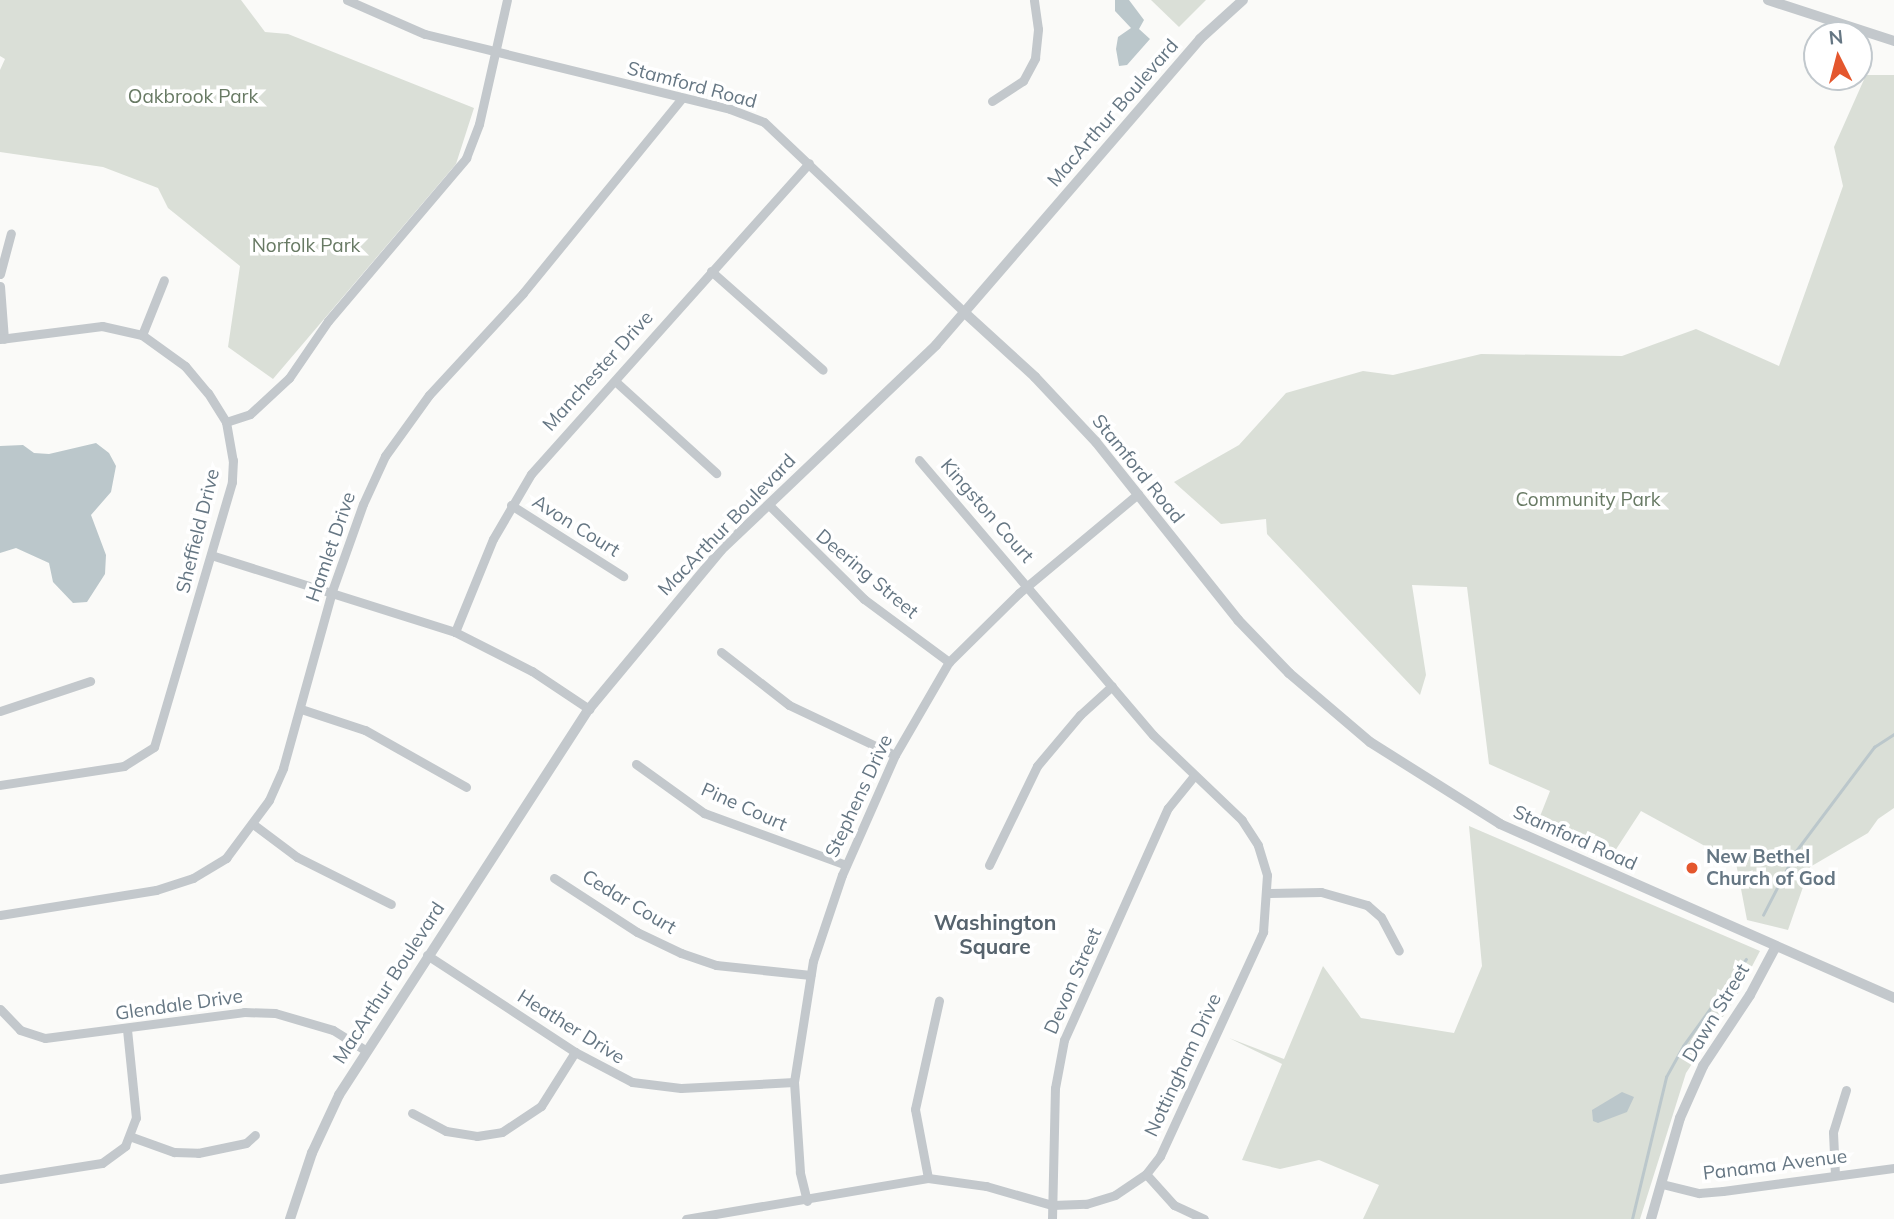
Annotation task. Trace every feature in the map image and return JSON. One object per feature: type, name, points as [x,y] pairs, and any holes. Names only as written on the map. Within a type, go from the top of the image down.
[{"type":"street","name":"Stamford Road","points":[[347,0],[425,34],[496,54],[730,109],[764,122],[1035,377],[1138,494],[1238,620],[1289,673],[1370,742],[1500,824],[1894,998]]},
{"type":"street","points":[[0,286],[2,339],[102,326],[142,335],[185,366],[226,422],[250,414],[289,378],[328,321],[440,194],[473,146],[507,0]]},
{"type":"street","points":[[992,101],[1023,81],[1035,58],[1038,29],[1034,0]]},
{"type":"street","name":"MacArthur Boulevard","points":[[290,1219],[320,1133],[365,1050],[589,709],[670,607],[769,505],[965,313],[1200,39],[1243,0]]},
{"type":"street","points":[[1768,0],[1894,41]]},
{"type":"street","name":"Hamlet Drive","points":[[0,915],[114,899],[193,878],[226,858],[253,824],[283,768],[332,592],[363,504],[401,431],[523,293],[681,99]]},
{"type":"street","name":"Manchester Drive","points":[[455,632],[511,505],[545,456],[809,163]]},
{"type":"street","points":[[0,274],[11,233]]},
{"type":"street","points":[[711,271],[823,370]]},
{"type":"street","points":[[142,335],[164,280]]},
{"type":"street","points":[[615,381],[716,473]]},
{"type":"street","name":"Sheffield Drive","points":[[0,785],[124,766],[154,747],[232,482],[226,422]]},
{"type":"street","name":"Kingston Court","points":[[919,460],[1029,585]]},
{"type":"street","name":"Stephens Drive","points":[[807,1201],[799,1161],[794,1082],[810,975],[846,865],[895,755],[949,662],[1029,585],[1138,494]]},
{"type":"street","name":"Avon Court","points":[[511,505],[623,576]]},
{"type":"street","name":"Deering Street","points":[[769,505],[864,599],[949,662]]},
{"type":"street","points":[[211,555],[455,632],[532,671],[589,709]]},
{"type":"street","name":"Nottingham Drive","points":[[686,1219],[807,1201],[857,1188],[928,1178],[986,1186],[1052,1205],[1100,1200],[1146,1174],[1169,1140],[1255,950],[1269,893],[1265,865],[1252,834],[1234,811],[1193,777],[1112,686],[1029,585]]},
{"type":"street","points":[[721,652],[789,705],[895,755]]},
{"type":"street","points":[[0,711],[90,681]]},
{"type":"street","points":[[989,865],[1037,766],[1080,715],[1112,686]]},
{"type":"street","points":[[301,709],[365,730],[466,787]]},
{"type":"street","name":"Pine Court","points":[[636,764],[705,813],[846,865]]},
{"type":"street","name":"Devon Street","points":[[1052,1219],[1055,1088],[1064,1040],[1168,808],[1193,777]]},
{"type":"street","points":[[253,824],[297,857],[391,904]]},
{"type":"street","name":"Cedar Court","points":[[554,878],[637,932],[681,953],[716,965],[810,975]]},
{"type":"street","points":[[1269,893],[1321,892],[1367,905],[1381,917],[1399,950]]},
{"type":"street","name":"Dawn Street","points":[[1651,1219],[1680,1118],[1703,1066],[1750,995],[1776,946]]},
{"type":"street","name":"Heather Drive","points":[[427,956],[616,1077],[652,1087],[794,1082]]},
{"type":"street","points":[[928,1178],[915,1109],[939,1001]]},
{"type":"street","name":"Glendale Drive","points":[[0,1009],[20,1030],[45,1038],[127,1030],[244,1012],[275,1013],[333,1030],[365,1050]]},
{"type":"street","points":[[0,1180],[102,1163],[132,1137],[135,1090],[127,1030]]},
{"type":"street","points":[[412,1113],[446,1131],[477,1136],[502,1132],[541,1106],[575,1052]]},
{"type":"street","points":[[1835,1175],[1833,1132],[1846,1090]]},
{"type":"street","points":[[132,1137],[174,1152],[198,1153],[246,1143],[255,1135]]},
{"type":"street","name":"Panama Avenue","points":[[1662,1184],[1699,1193],[1894,1168]]},
{"type":"street","points":[[1146,1174],[1174,1205],[1204,1219]]},
{"type":"green space","name":"Oakbrook Park","points":[[0,0],[241,0],[265,32],[288,34],[474,108],[456,164],[273,379],[228,347],[240,266],[168,208],[158,188],[103,167],[0,152],[0,70],[5,59],[0,56]]},
{"type":"green space","points":[[1151,0],[1206,0],[1179,27]]},
{"type":"green space","name":"Community Park","points":[[1873,75],[1894,75],[1894,808],[1878,819],[1868,833],[1810,867],[1788,930],[1747,920],[1736,863],[1641,811],[1613,854],[1595,835],[1587,852],[1535,829],[1550,791],[1489,764],[1467,587],[1412,585],[1426,675],[1420,695],[1267,534],[1266,519],[1221,524],[1174,482],[1239,445],[1286,393],[1363,371],[1393,375],[1481,354],[1622,356],[1696,329],[1779,366],[1843,186],[1834,147],[1859,91],[1873,91]]},
{"type":"green space","points":[[1469,826],[1760,951],[1736,997],[1686,1073],[1640,1219],[1363,1219],[1379,1185],[1319,1160],[1280,1169],[1242,1160],[1282,1064],[1229,1038],[1284,1059],[1323,966],[1361,1018],[1454,1033],[1482,966]]},
{"type":"shaded area","points":[[1115,0],[1129,0],[1144,20],[1139,29],[1150,39],[1127,65],[1119,66],[1116,49],[1118,37],[1131,28],[1115,11]]},
{"type":"shaded area","points":[[96,443],[109,453],[116,466],[111,492],[91,515],[106,555],[105,574],[87,602],[73,603],[53,582],[49,563],[16,548],[0,553],[0,446],[23,445],[34,453],[49,454]]},
{"type":"shaded area","points":[[1622,1092],[1634,1097],[1627,1112],[1598,1123],[1593,1121],[1592,1110]]},
{"type":"waterway","points":[[1763,915],[1796,851],[1874,747],[1894,734]]},
{"type":"waterway","points":[[1632,1219],[1666,1077],[1683,1046],[1746,959]]},
{"type":"place","name":"New Bethel Church of God","points":[[1692,868]]},
{"type":"district","name":"Washington Square","points":[[995,934]]},
{"type":"park label","name":"Norfolk Park","points":[[306,246]]}]
